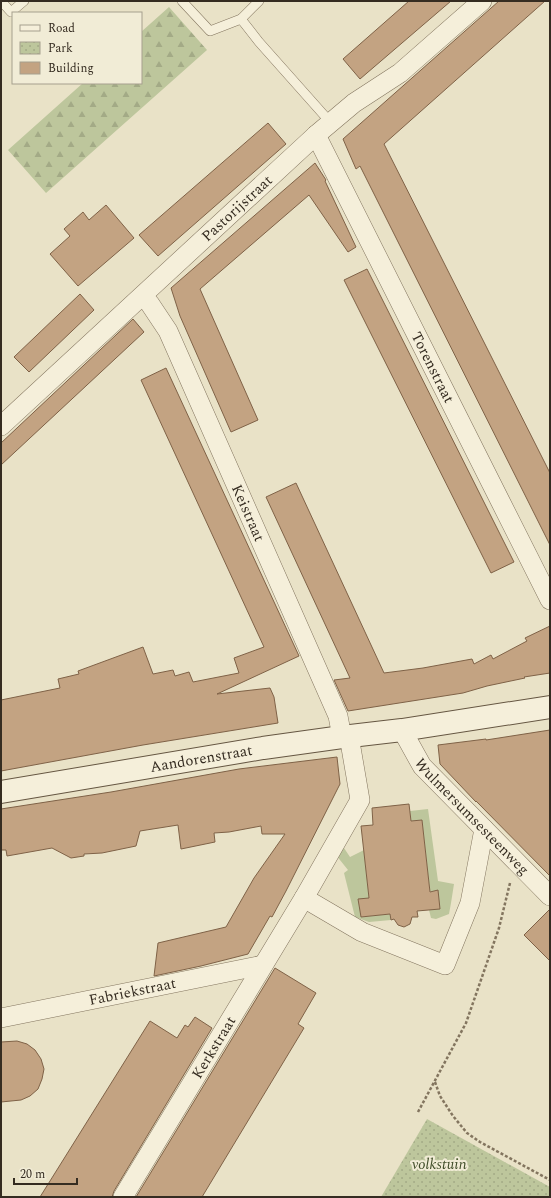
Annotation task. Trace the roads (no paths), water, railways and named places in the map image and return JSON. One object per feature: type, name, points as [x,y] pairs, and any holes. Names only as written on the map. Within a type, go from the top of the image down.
[{"type":"main road","name":"Aandorenstraat","points":[[1,792],[263,748],[402,730],[550,707]]},
{"type":"street","name":"Pastorijstraat","points":[[1,426],[316,135],[354,103],[400,73],[482,1]]},
{"type":"street","name":"Torenstraat","points":[[316,135],[550,600]]},
{"type":"street","name":"Keistraat","points":[[143,296],[168,331],[346,737]]},
{"type":"street","name":"Wulmersumsesteenweg","points":[[402,730],[422,766],[550,896]]},
{"type":"street","name":"Kerkstraat","points":[[123,1197],[304,898],[360,800],[346,737]]},
{"type":"street","points":[[304,898],[362,932],[445,965],[470,903],[484,828]]},
{"type":"street","name":"Fabriekstraat","points":[[1,1018],[263,965]]},
{"type":"lane","points":[[1,1],[11,12],[24,1]]},
{"type":"lane","points":[[182,1],[210,31],[241,19],[259,1]]},
{"type":"lane","points":[[241,19],[259,42],[332,122]]},
{"type":"park label","name":"volkstuin","points":[[439,1164]]}]
